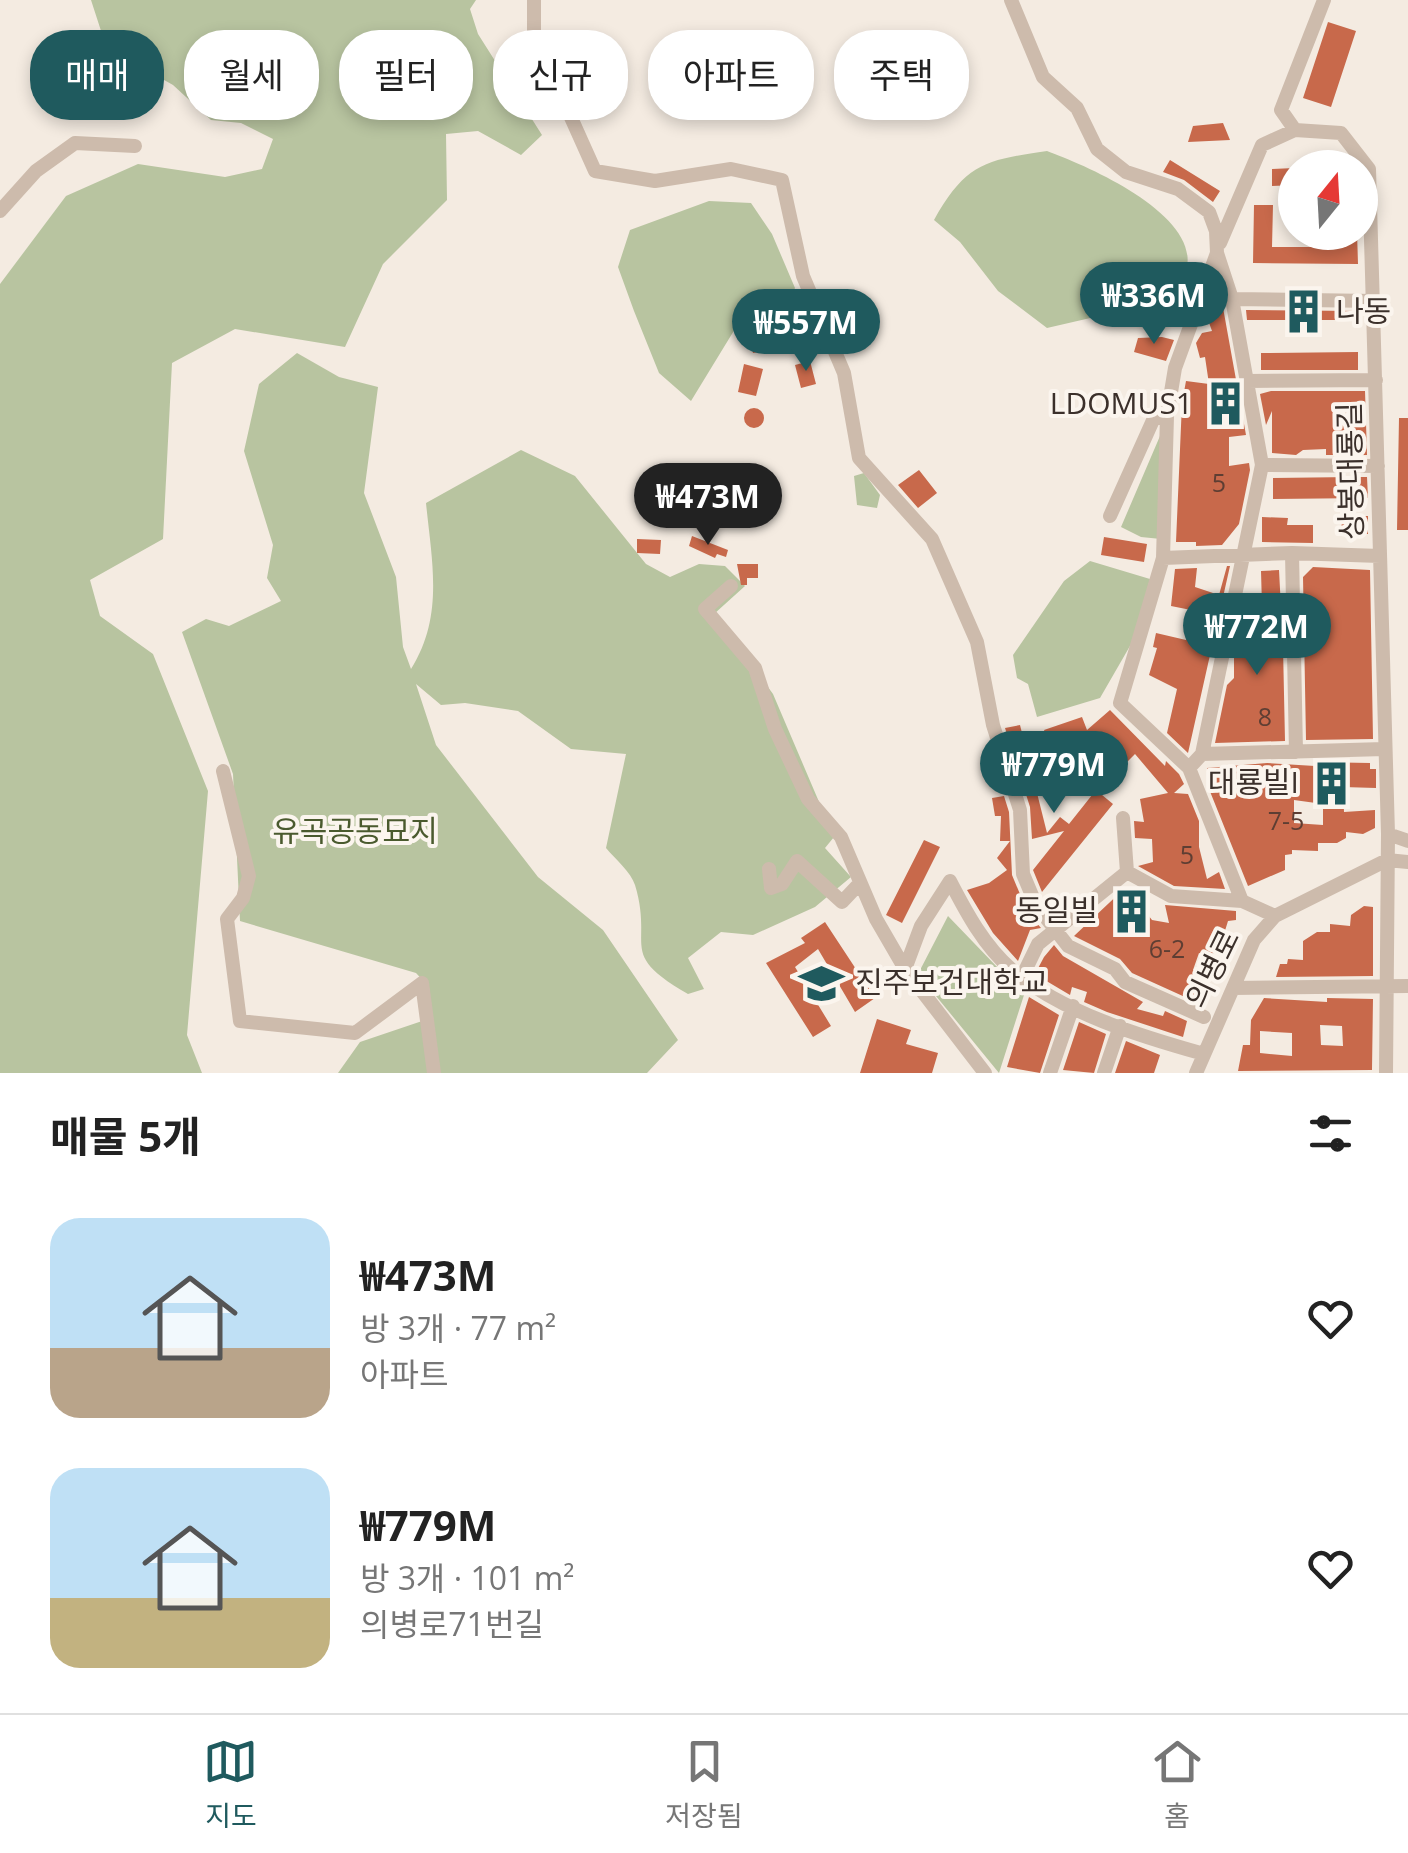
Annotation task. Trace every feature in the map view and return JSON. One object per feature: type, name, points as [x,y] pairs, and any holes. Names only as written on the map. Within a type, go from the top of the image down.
[{"type":"street","points":[[534,0],[534,35],[595,171],[655,181],[731,169],[782,180],[803,276],[844,373],[858,458],[932,539],[976,642],[993,724],[1020,810],[1022,874],[1036,904],[1068,946],[1115,970],[1125,982],[1204,1017]]},
{"type":"street","points":[[1011,0],[1043,77],[1076,108],[1097,149],[1126,172],[1178,189],[1208,212],[1216,230],[1216,253],[1232,299],[1262,465],[1202,754],[1189,768]]},
{"type":"street","points":[[1242,901],[1189,768],[1120,702],[1163,558],[1167,416],[1176,368],[1216,253],[1262,145],[1295,130],[1281,110],[1324,0]]},
{"type":"street","name":"상봉대룡길","points":[[1295,130],[1341,133],[1369,169],[1388,834],[1386,1073]]},
{"type":"street","points":[[0,211],[36,171],[75,143],[135,146]]},
{"type":"street","points":[[1232,299],[1374,302]]},
{"type":"street","name":"상봉대룡길","points":[[1247,381],[1376,380]]},
{"type":"street","points":[[1110,516],[1154,418],[1167,416]]},
{"type":"street","points":[[1262,465],[1378,466]]},
{"type":"street","points":[[1163,558],[1292,553],[1380,556]]},
{"type":"street","points":[[1292,553],[1296,752]]},
{"type":"street","points":[[732,586],[705,609],[755,668],[775,729],[808,799],[841,838],[905,970],[986,1073]]},
{"type":"street","points":[[1202,754],[1384,750]]},
{"type":"street","points":[[223,771],[248,876],[243,898],[227,920],[240,1021],[355,1033],[422,983],[434,1073]]},
{"type":"street","points":[[1123,818],[1126,872]]},
{"type":"street","points":[[1388,834],[1408,841]]},
{"type":"street","points":[[1387,860],[1408,862]]},
{"type":"street","name":"의병로","points":[[1196,1073],[1254,940],[1275,916],[1387,860]]},
{"type":"street","points":[[769,869],[771,888],[782,884],[797,861],[842,902],[860,882]]},
{"type":"street","points":[[1022,977],[1038,944],[1126,872]]},
{"type":"street","points":[[1126,872],[1171,896],[1242,901],[1275,916]]},
{"type":"street","points":[[905,970],[921,926],[950,881],[982,936],[1022,977],[1073,1006],[1120,1026],[1204,1054]]},
{"type":"street","points":[[1233,988],[1408,986]]},
{"type":"street","points":[[1050,1073],[1073,1006]]},
{"type":"street","points":[[1104,1073],[1120,1026]]},
{"type":"green space","points":[[91,0],[476,0],[470,9],[478,34],[493,58],[493,120],[532,120],[542,135],[521,155],[478,131],[446,134],[447,200],[383,264],[345,347],[235,329],[172,363],[163,539],[90,580],[100,616],[153,654],[208,791],[187,1035],[202,1073],[0,1073],[0,284],[66,196],[138,164],[225,177],[262,169],[273,139],[241,123],[211,120],[319,120],[319,30],[184,30],[184,95],[164,80],[164,30],[101,30]]},
{"type":"green space","points":[[1047,151],[1127,189],[1175,229],[1187,252],[1184,276],[1164,301],[1047,328],[998,291],[960,242],[934,220],[968,175],[993,162]]},
{"type":"green space","points":[[709,201],[751,203],[772,234],[795,288],[786,310],[749,306],[691,401],[659,373],[618,267],[630,230]]},
{"type":"green space","name":"유곡공동묘지","points":[[297,353],[339,377],[378,387],[364,493],[396,577],[403,647],[411,669],[432,609],[433,568],[426,503],[521,450],[575,476],[646,564],[670,577],[699,564],[725,566],[745,586],[714,614],[773,694],[834,837],[825,848],[851,877],[815,907],[753,935],[721,932],[688,958],[704,989],[688,994],[666,980],[645,958],[635,885],[606,848],[626,754],[571,749],[518,711],[465,703],[441,705],[416,684],[436,745],[538,877],[603,930],[678,1040],[647,1073],[338,1073],[360,1042],[431,1018],[429,987],[416,973],[240,921],[233,774],[182,632],[206,619],[229,626],[281,601],[267,578],[273,545],[244,451],[259,384]]},
{"type":"green space","points":[[1160,436],[1161,539],[1141,537],[1121,527]]},
{"type":"green space","points":[[864,473],[880,495],[877,508],[857,505],[854,476]]},
{"type":"green space","points":[[1090,561],[1150,579],[1134,639],[1100,698],[1037,717],[1028,684],[1017,678],[1013,655],[1064,581]]},
{"type":"green space","points":[[948,916],[1024,995],[999,1073],[918,974]]},
{"type":"building","points":[[1328,22],[1356,31],[1331,107],[1303,98]]},
{"type":"building","points":[[1223,123],[1230,140],[1188,142],[1193,126]]},
{"type":"building","points":[[1170,160],[1220,191],[1213,202],[1184,180],[1163,172]]},
{"type":"building","points":[[1272,169],[1278,169],[1278,186],[1272,186]]},
{"type":"building","points":[[1254,205],[1273,205],[1272,247],[1278,250],[1358,250],[1358,264],[1253,263]]},
{"type":"building","points":[[1222,302],[1246,435],[1229,437],[1229,466],[1249,463],[1250,470],[1239,524],[1222,545],[1196,546],[1196,542],[1176,542],[1182,403],[1186,381],[1209,384],[1205,357],[1200,358],[1196,343],[1202,333],[1212,331],[1207,317]]},
{"type":"building","points":[[1246,310],[1359,311],[1359,320],[1247,320]]},
{"type":"building","points":[[786,316],[792,346],[753,353],[747,323]]},
{"type":"building","points":[[1138,338],[1174,340],[1166,361],[1134,352]]},
{"type":"building","points":[[1358,352],[1358,370],[1261,370],[1261,353]]},
{"type":"building","points":[[810,361],[816,384],[801,388],[795,365]]},
{"type":"building","points":[[744,364],[763,369],[756,396],[738,392]]},
{"type":"building","points":[[1365,391],[1367,455],[1326,455],[1326,449],[1303,450],[1296,455],[1272,453],[1272,411],[1266,425],[1260,394]]},
{"type":"building","points":[[750,408],[758,408],[764,418],[758,428],[750,428],[744,422],[744,414]]},
{"type":"building","points":[[1399,418],[1408,418],[1408,530],[1397,530]]},
{"type":"building","points":[[919,470],[937,493],[918,508],[898,485]]},
{"type":"building","points":[[1367,477],[1368,498],[1273,499],[1273,478]]},
{"type":"building","points":[[1344,516],[1368,516],[1368,534],[1339,534]]},
{"type":"building","points":[[1262,517],[1288,518],[1287,525],[1313,525],[1313,543],[1262,542]]},
{"type":"building","points":[[692,536],[728,550],[726,557],[717,554],[715,558],[689,546]]},
{"type":"building","points":[[1104,537],[1147,544],[1144,562],[1101,555]]},
{"type":"building","points":[[637,539],[661,540],[660,554],[637,553]]},
{"type":"building","points":[[737,564],[758,564],[758,578],[747,578],[747,585],[741,585]]},
{"type":"building","points":[[1227,566],[1188,753],[1167,733],[1177,689],[1149,675],[1157,648],[1153,647],[1156,633],[1186,640],[1196,611],[1171,606],[1175,569],[1197,568],[1195,587],[1219,595]]},
{"type":"building","points":[[1313,567],[1370,570],[1373,739],[1306,740],[1303,577]]},
{"type":"building","points":[[1279,570],[1281,608],[1272,608],[1274,648],[1283,647],[1285,741],[1215,743],[1227,685],[1234,678],[1234,651],[1251,651],[1249,606],[1262,606],[1261,571]]},
{"type":"building","points":[[1110,710],[1165,766],[1166,761],[1179,774],[1184,784],[1174,793],[1188,794],[1199,821],[1199,847],[1207,879],[1219,872],[1225,889],[1174,886],[1138,866],[1153,862],[1152,839],[1135,838],[1134,821],[1144,822],[1140,799],[1168,793],[1135,754],[1120,769],[1064,788],[1044,730],[1082,717],[1087,730]]},
{"type":"building","points":[[1020,725],[1047,833],[1060,817],[1069,824],[1096,790],[1113,804],[1042,892],[1033,870],[1064,831],[1032,839],[1030,807],[1005,728]]},
{"type":"building","points":[[1315,762],[1370,763],[1370,769],[1376,769],[1376,788],[1343,787],[1344,812],[1375,810],[1375,828],[1363,834],[1346,832],[1346,838],[1337,843],[1318,843],[1318,851],[1292,850],[1292,854],[1285,855],[1285,870],[1248,886],[1209,789],[1207,768],[1267,763],[1315,766]],"holes":[[[1294,800],[1323,804],[1323,825],[1294,823]]]},
{"type":"building","points":[[1004,796],[1009,812],[1012,875],[1027,911],[1020,920],[1029,914],[1041,928],[1030,930],[1018,961],[993,933],[967,890],[989,883],[1007,870],[997,858],[1010,841],[1000,841],[1001,816],[995,816],[992,798]]},
{"type":"building","points":[[924,840],[940,847],[902,923],[886,915]]},
{"type":"building","points":[[1126,887],[1152,920],[1169,923],[1165,905],[1236,911],[1236,920],[1228,921],[1224,934],[1221,931],[1212,957],[1199,953],[1193,970],[1206,975],[1196,1002],[1132,973],[1120,959],[1074,936]]},
{"type":"building","points":[[1364,906],[1373,907],[1373,976],[1276,977],[1280,964],[1287,964],[1288,959],[1303,960],[1303,941],[1317,932],[1330,932],[1330,924],[1350,926],[1351,915]]},
{"type":"building","points":[[825,922],[875,998],[855,1012],[818,949],[795,967],[831,1026],[813,1037],[766,963],[805,943],[801,938]]},
{"type":"building","points":[[1054,945],[1063,956],[1143,1002],[1137,1009],[1163,1016],[1165,1011],[1187,1021],[1183,1037],[1107,1012],[1084,1002],[1087,992],[1072,987],[1070,995],[1035,974]]},
{"type":"building","points":[[1029,997],[1059,1015],[1040,1073],[1007,1067]]},
{"type":"building","points":[[1264,998],[1327,1002],[1327,998],[1373,999],[1372,1070],[1238,1071],[1243,1045],[1250,1045],[1251,1020]],"holes":[[[1320,1025],[1342,1026],[1343,1046],[1321,1045]],[[1260,1031],[1292,1033],[1292,1056],[1260,1053]]]},
{"type":"building","points":[[877,1019],[911,1030],[906,1044],[938,1053],[932,1073],[860,1073]]},
{"type":"building","points":[[1079,1022],[1106,1034],[1094,1073],[1063,1070]]},
{"type":"building","points":[[1126,1041],[1160,1055],[1154,1073],[1115,1073]]},
{"type":"place","name":"나동","points":[[1303,312]]},
{"type":"place","name":"LDOMUS1","points":[[1226,404]]},
{"type":"place","name":"대룡빌I","points":[[1332,783]]},
{"type":"place","name":"동일빌","points":[[1131,911]]},
{"type":"place","name":"진주보건대학교","points":[[822,983]]}]
